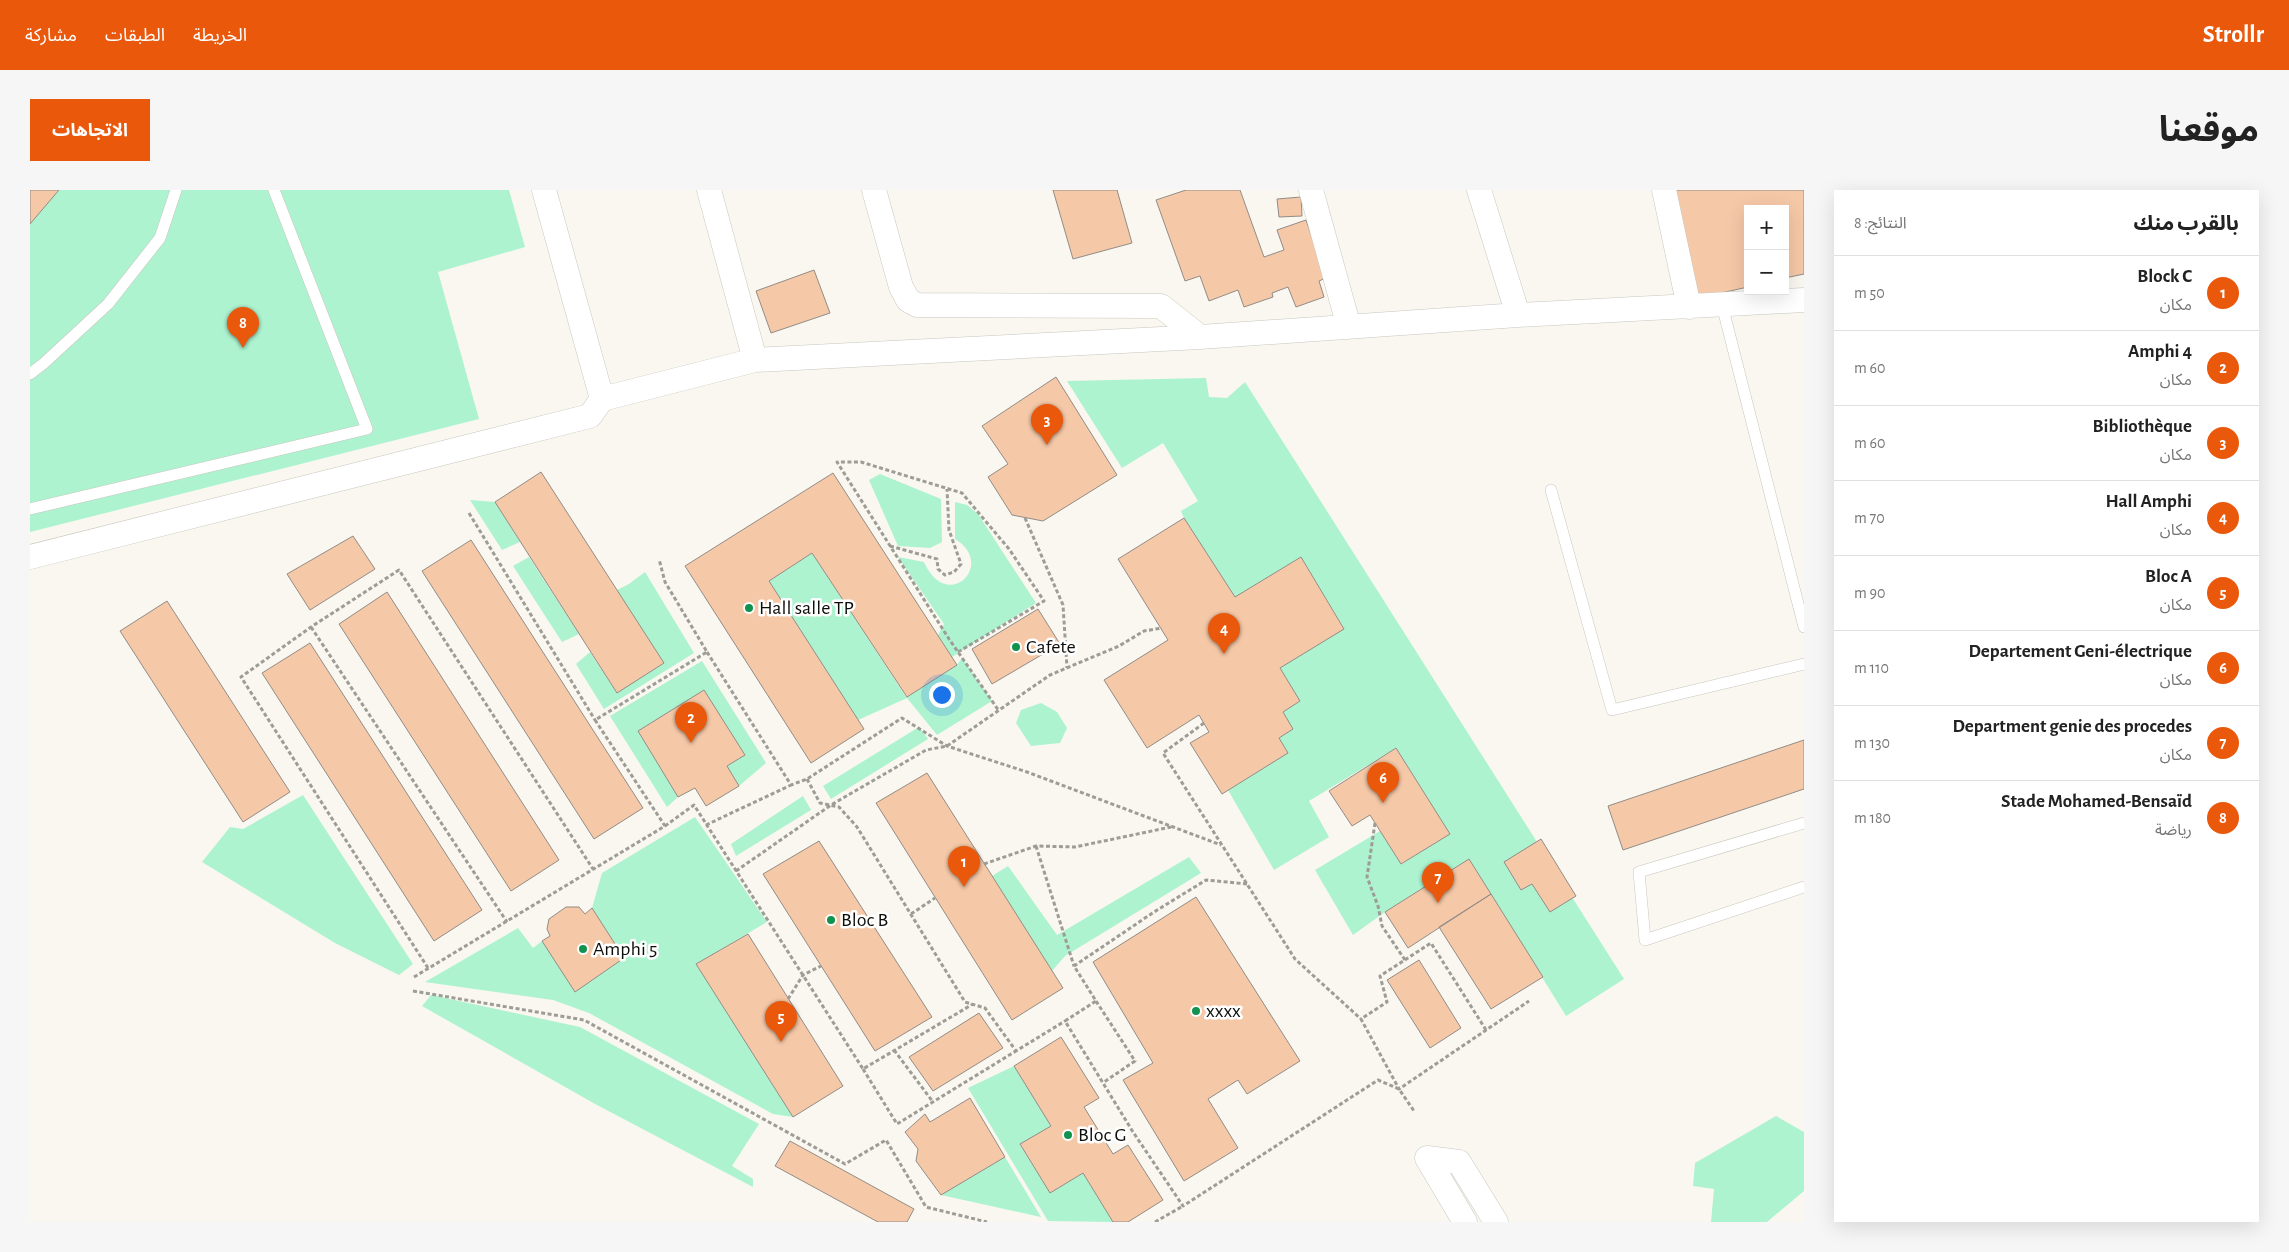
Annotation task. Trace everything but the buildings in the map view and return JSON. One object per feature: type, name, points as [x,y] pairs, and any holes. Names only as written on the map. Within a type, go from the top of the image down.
[{"type":"street","points":[[544,190],[602,399]]},
{"type":"street","points":[[709,190],[755,360]]},
{"type":"street","points":[[874,190],[901,287],[908,300],[917,305],[1161,306],[1200,337]]},
{"type":"street","points":[[1311,190],[1349,327]]},
{"type":"street","points":[[1664,190],[1689,307]]},
{"type":"street","points":[[1483,191],[1518,315]]},
{"type":"street","points":[[30,557],[590,416],[602,399],[755,360],[1200,337],[1518,315],[1804,300]]},
{"type":"street","points":[[1466,1222],[1427,1158],[1460,1162],[1496,1222]]},
{"type":"lane","points":[[30,374],[108,304],[160,238],[176,190]]},
{"type":"lane","points":[[30,509],[367,429],[274,190]]},
{"type":"lane","points":[[1722,305],[1804,627]]},
{"type":"lane","points":[[1551,490],[1612,710],[1804,664]]},
{"type":"lane","points":[[1804,822],[1639,872],[1645,940],[1804,887]]},
{"type":"path","points":[[958,652],[1044,601],[1009,549],[962,493],[862,462],[837,462],[958,652],[999,710]]},
{"type":"path","points":[[890,546],[937,559],[938,569],[945,575],[954,572],[961,564],[949,530],[947,489]]},
{"type":"path","points":[[469,513],[595,720],[665,826]]},
{"type":"path","points":[[1025,518],[1063,605],[1066,668]]},
{"type":"path","points":[[659,559],[665,582],[791,785]]},
{"type":"path","points":[[428,968],[240,677],[311,627],[399,570],[593,870]]},
{"type":"path","points":[[311,627],[507,922]]},
{"type":"path","points":[[736,871],[831,805],[926,750],[947,746],[1050,675],[1119,646],[1144,631],[1162,628]]},
{"type":"path","points":[[595,720],[707,652]]},
{"type":"path","points":[[706,825],[807,779],[902,718],[947,746],[1027,772],[1221,845]]},
{"type":"path","points":[[1204,723],[1162,753],[1295,959],[1361,1020],[1399,1089],[1414,1111]]},
{"type":"path","points":[[807,779],[820,803],[838,806],[857,827],[965,1002],[985,1008],[1016,1051]]},
{"type":"path","points":[[414,977],[665,826],[694,805],[897,1124],[1096,1001]]},
{"type":"path","points":[[1375,823],[1367,877],[1378,906],[1382,926],[1405,960]]},
{"type":"path","points":[[984,864],[1036,846],[1075,847],[1173,826]]},
{"type":"path","points":[[1036,846],[1074,966],[1135,1062],[1104,1082]]},
{"type":"path","points":[[1074,966],[1154,912],[1206,880],[1246,884]]},
{"type":"path","points":[[911,914],[935,898]]},
{"type":"path","points":[[1361,1020],[1387,1002],[1380,976],[1431,943],[1486,1030]]},
{"type":"path","points":[[788,999],[803,975],[821,966]]},
{"type":"path","points":[[413,991],[584,1020],[845,1164],[886,1140],[926,1207],[988,1222]]},
{"type":"path","points":[[1399,1089],[1529,1001]]},
{"type":"path","points":[[863,1069],[973,1004]]},
{"type":"path","points":[[1066,1021],[1133,1132],[1183,1206]]},
{"type":"path","points":[[894,1050],[933,1102]]},
{"type":"path","points":[[1155,1222],[1183,1206],[1378,1080],[1399,1089]]},
{"type":"green space","points":[[30,190],[509,190],[525,247],[438,272],[479,419],[30,532]]},
{"type":"green space","points":[[1206,378],[1209,397],[1227,398],[1245,382],[1624,979],[1566,1016],[1469,859],[1385,912],[1353,935],[1315,870],[1380,831],[1402,864],[1449,834],[1396,748],[1309,801],[1329,837],[1274,870],[1228,790],[1288,753],[1279,738],[1293,729],[1283,712],[1300,701],[1280,668],[1344,628],[1301,557],[1235,597],[1184,518],[1181,511],[1198,501],[1163,443],[1122,468],[1067,381]]},
{"type":"green space","points":[[880,474],[941,499],[942,542],[930,548],[898,546],[869,480]]},
{"type":"green space","points":[[470,500],[495,502],[520,542],[502,550]]},
{"type":"green space","points":[[955,502],[967,505],[978,514],[1036,603],[952,657],[938,635],[944,624],[898,557],[924,562],[934,577],[944,584],[955,584],[964,579],[970,571],[971,560],[967,549],[955,539]]},
{"type":"green space","points":[[812,553],[906,697],[957,665],[962,658],[992,701],[937,735],[907,698],[858,720],[769,581]]},
{"type":"green space","points":[[529,557],[579,634],[562,642],[513,566]]},
{"type":"green space","points":[[645,572],[694,653],[604,709],[576,664],[590,652],[617,693],[617,590]]},
{"type":"green space","points":[[702,661],[766,763],[739,786],[727,766],[744,755],[704,690],[638,731],[678,797],[667,807],[610,716]]},
{"type":"green space","points":[[1041,703],[1057,712],[1067,728],[1060,743],[1031,746],[1016,723],[1021,710]]},
{"type":"green space","points":[[919,727],[928,739],[831,799],[823,786]]},
{"type":"green space","points":[[303,795],[413,964],[399,975],[335,943],[202,862],[230,827],[243,829]]},
{"type":"green space","points":[[803,796],[811,810],[736,856],[731,844]]},
{"type":"green space","points":[[695,817],[767,922],[696,964],[793,1117],[773,1114],[589,1013],[553,1000],[425,982],[518,928],[533,948],[542,941],[575,991],[624,958],[592,908],[602,873]]},
{"type":"green space","points":[[1189,857],[1201,873],[1065,956],[1052,971],[992,876],[1008,866],[1057,935]]},
{"type":"green space","points":[[431,995],[580,1027],[759,1124],[732,1166],[753,1179],[753,1187],[597,1105],[422,1006]]},
{"type":"green space","points":[[1014,1066],[1051,1126],[1020,1145],[1050,1193],[1083,1173],[1113,1222],[1048,1221],[968,1088]]},
{"type":"green space","points":[[1776,1116],[1804,1132],[1804,1191],[1767,1222],[1711,1222],[1714,1189],[1693,1186],[1695,1163]]},
{"type":"green space","points":[[1004,1157],[1041,1217],[941,1195]]},
{"type":"place","name":"Stade Mohamed-Bensaïd","points":[[243,348]]},
{"type":"place","name":"Bibliothèque","points":[[1047,445]]},
{"type":"place","name":"Hall salle TP","points":[[749,608]]},
{"type":"place","name":"Cafete","points":[[1016,647]]},
{"type":"place","name":"Hall Amphi","points":[[1224,654]]},
{"type":"place","name":"Amphi 4","points":[[691,743]]},
{"type":"place","name":"Departement Geni-électrique","points":[[1383,803]]},
{"type":"place","name":"Block C","points":[[964,887]]},
{"type":"place","name":"Department genie des procedes","points":[[1438,903]]},
{"type":"place","name":"Bloc B","points":[[831,920]]},
{"type":"place","name":"Amphi 5","points":[[583,949]]},
{"type":"place","name":"xxxx","points":[[1196,1011]]},
{"type":"place","name":"Bloc A","points":[[781,1042]]},
{"type":"place","name":"Bloc G","points":[[1068,1135]]}]
